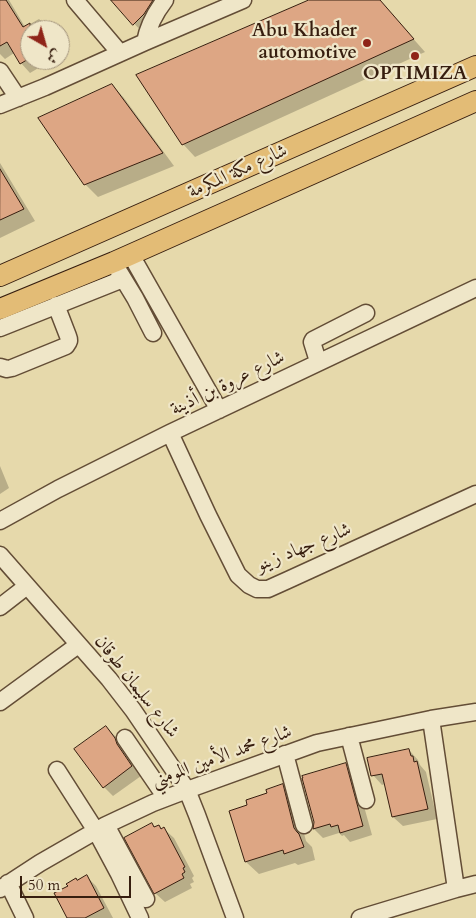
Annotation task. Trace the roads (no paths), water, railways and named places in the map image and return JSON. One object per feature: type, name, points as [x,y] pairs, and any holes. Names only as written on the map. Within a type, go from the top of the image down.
[{"type":"main road","name":"شارع مكة المكرمة","points":[[0,276],[476,66]]},
{"type":"main road","name":"شارع مكة المكرمة","points":[[0,309],[122,265],[476,101]]},
{"type":"street","points":[[75,0],[120,53]]},
{"type":"street","points":[[145,42],[150,22],[155,12],[165,0]]},
{"type":"street","points":[[0,104],[78,73],[242,0]]},
{"type":"street","points":[[0,71],[18,98]]},
{"type":"street","points":[[0,328],[56,305],[122,265]]},
{"type":"street","points":[[122,265],[135,298],[153,334]]},
{"type":"street","points":[[122,265],[219,410]]},
{"type":"street","name":"شارع عروة بن أذينة","points":[[0,521],[58,488],[170,433],[321,361],[475,292]]},
{"type":"street","points":[[0,367],[12,368],[66,346],[69,340],[56,305]]},
{"type":"street","points":[[321,361],[317,358],[313,340],[366,313]]},
{"type":"street","name":"شارع جهاد زينو","points":[[170,433],[238,575],[249,585],[257,589],[268,588],[288,580],[476,494]]},
{"type":"street","name":"شارع سليمان طوقان","points":[[0,554],[109,679],[133,710],[187,790],[198,815],[235,918]]},
{"type":"street","points":[[0,607],[26,586]]},
{"type":"street","points":[[0,702],[78,645]]},
{"type":"street","name":"شارع محمد الأمين المومني","points":[[3,884],[101,828],[166,798],[285,754],[317,743],[431,719],[476,712]]},
{"type":"street","points":[[431,719],[456,889]]},
{"type":"street","points":[[349,736],[366,800]]},
{"type":"street","points":[[125,738],[166,798]]},
{"type":"street","points":[[285,754],[304,825]]},
{"type":"street","points":[[57,770],[101,828],[146,899]]},
{"type":"street","points":[[101,828],[119,874],[140,918]]},
{"type":"street","points":[[3,884],[24,918]]},
{"type":"street","points":[[360,918],[476,884]]},
{"type":"place","name":"Abu Khader automotive","points":[[367,43]]},
{"type":"place","name":"OPTIMIZA","points":[[415,56]]}]
